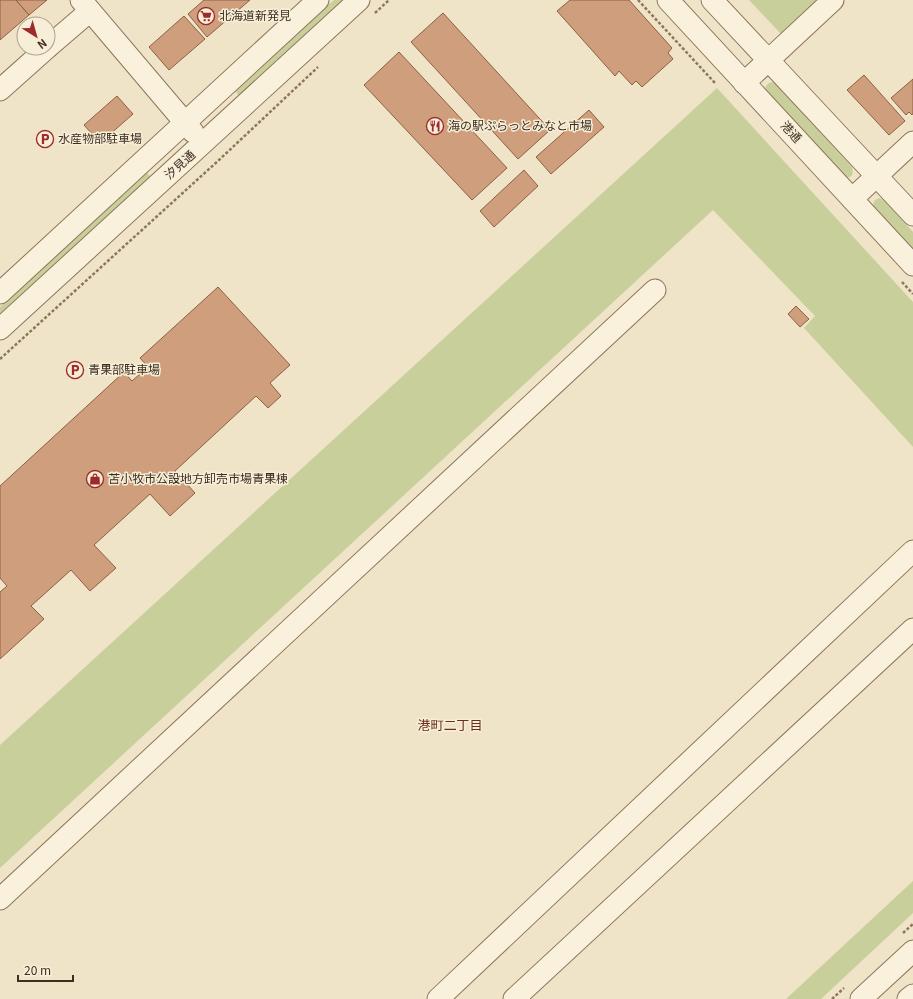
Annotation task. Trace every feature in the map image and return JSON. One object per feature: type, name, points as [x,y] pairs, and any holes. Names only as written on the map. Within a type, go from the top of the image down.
[{"type":"street","points":[[0,292],[318,0]]},
{"type":"street","name":"港通","points":[[668,0],[913,265]]},
{"type":"street","points":[[712,0],[913,215]]},
{"type":"street","points":[[744,82],[833,0]]},
{"type":"street","points":[[56,39],[85,5],[203,143]]},
{"type":"street","name":"汐見通","points":[[0,329],[203,143],[366,8]]},
{"type":"street","points":[[0,90],[39,56]]},
{"type":"street","points":[[852,199],[913,142]]},
{"type":"street","points":[[0,899],[655,290]]},
{"type":"street","points":[[438,999],[913,551]]},
{"type":"street","points":[[514,999],[913,629]]},
{"type":"street","points":[[861,999],[913,951]]},
{"type":"street","points":[[908,999],[913,995]]},
{"type":"path","points":[[366,8],[389,0]]},
{"type":"path","points":[[0,359],[219,160],[321,64]]},
{"type":"green space","points":[[334,0],[345,0],[240,97],[235,91]]},
{"type":"green space","points":[[749,0],[817,0],[781,34]]},
{"type":"green space","points":[[773,82],[777,84],[852,167],[853,174],[851,176],[845,178],[765,89],[769,83]]},
{"type":"green space","points":[[717,88],[913,302],[913,447],[804,328],[815,316],[713,210],[0,868],[0,745]]},
{"type":"green space","points":[[146,172],[150,176],[0,314],[0,307]]},
{"type":"green space","points":[[880,198],[884,200],[913,232],[913,250],[874,209],[874,202],[876,199]]},
{"type":"green space","points":[[913,881],[913,913],[821,999],[786,999]]},
{"type":"building","points":[[0,0],[16,0],[29,15],[16,16],[16,26],[0,40]]},
{"type":"building","points":[[16,0],[47,0],[29,15]]},
{"type":"building","points":[[204,0],[250,0],[207,37],[188,14]]},
{"type":"building","points":[[570,0],[629,0],[672,48],[668,53],[673,59],[642,87],[636,81],[632,85],[619,71],[615,76],[557,11]]},
{"type":"building","name":"海の駅ぷらっとみなと市場","points":[[443,13],[550,130],[518,159],[411,42]]},
{"type":"building","points":[[184,16],[205,39],[169,70],[149,47]]},
{"type":"building","name":"海の駅ぷらっとみなと市場","points":[[399,52],[507,168],[472,200],[364,85]]},
{"type":"building","points":[[864,75],[905,121],[889,135],[847,90]]},
{"type":"building","points":[[913,79],[913,113],[912,115],[909,112],[906,115],[891,98]]},
{"type":"building","points":[[117,96],[133,114],[100,143],[84,125]]},
{"type":"building","name":"海の駅ぷらっとみなと市場","points":[[589,110],[604,127],[551,174],[536,157]]},
{"type":"building","points":[[524,170],[538,186],[494,227],[480,211]]},
{"type":"building","name":"苫小牧市公設地方卸売市場青果棟","points":[[218,287],[290,365],[270,383],[281,396],[268,408],[256,396],[175,471],[195,493],[170,516],[150,494],[94,545],[116,568],[90,591],[71,570],[31,606],[44,619],[0,659],[0,592],[7,586],[0,578],[0,486],[124,372],[132,381],[148,367],[140,358]]},
{"type":"building","points":[[796,306],[809,319],[800,327],[788,314]]},
{"type":"place","name":"北海道新発見","points":[[206,16]]},
{"type":"place","name":"海の駅ぷらっとみなと市場","points":[[435,126]]},
{"type":"place","name":"水産物部駐車場","points":[[45,139]]},
{"type":"place","name":"青果部駐車場","points":[[75,370]]},
{"type":"place","name":"苫小牧市公設地方卸売市場青果棟","points":[[95,479]]},
{"type":"district","name":"港町二丁目","points":[[450,725]]}]
